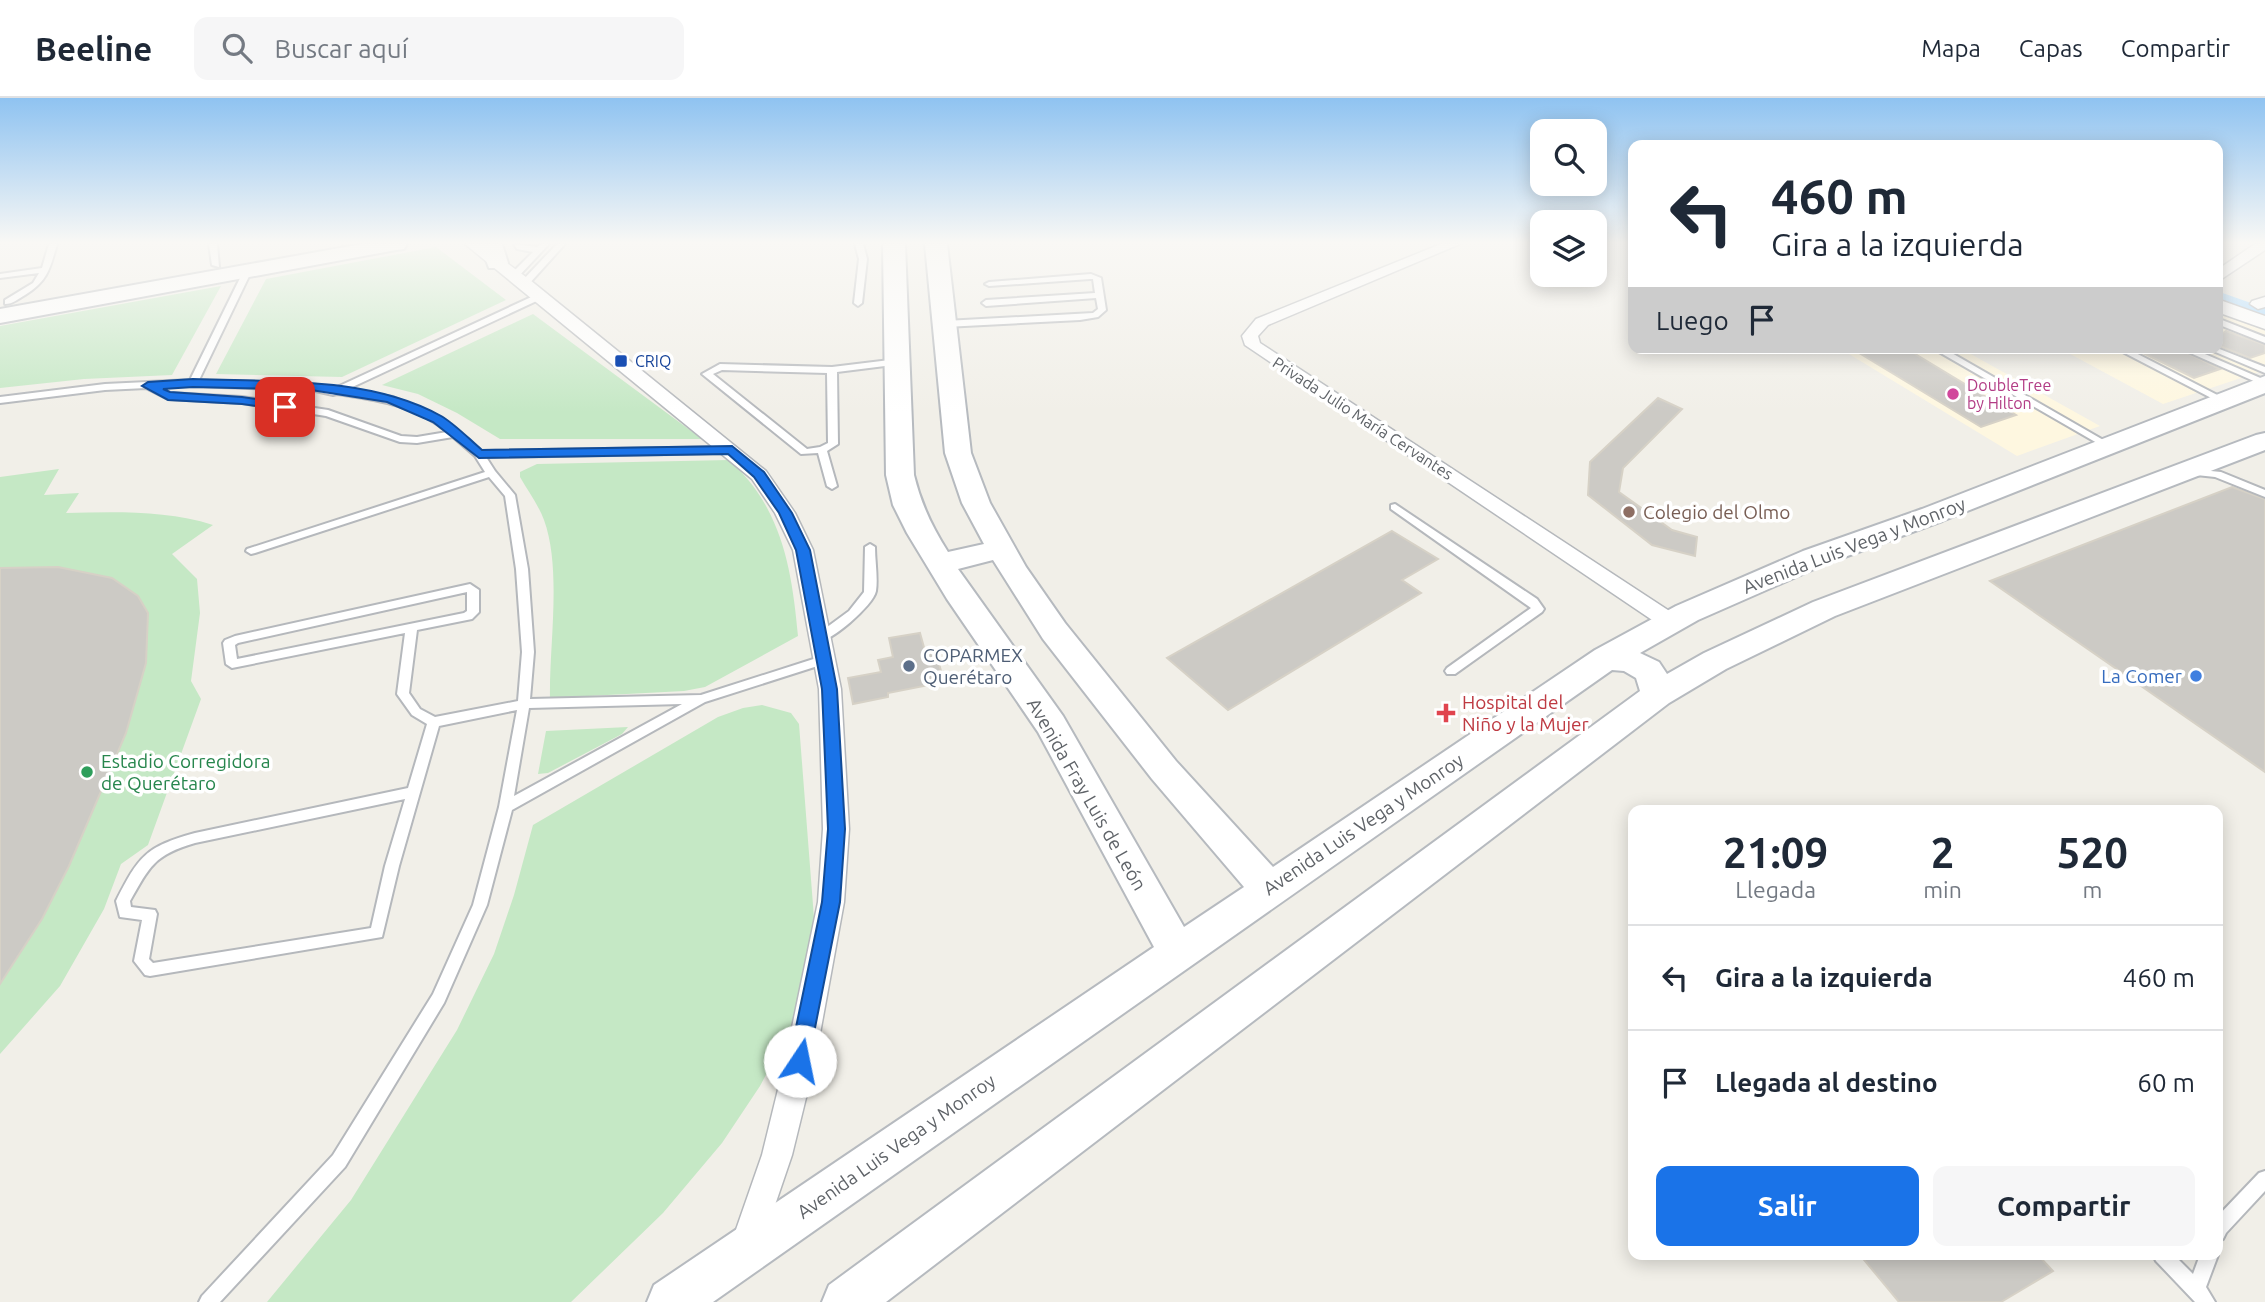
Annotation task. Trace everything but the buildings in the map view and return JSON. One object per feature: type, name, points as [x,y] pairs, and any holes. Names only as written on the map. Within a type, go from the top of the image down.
[{"type":"main road","points":[[3,307],[31,300]]},
{"type":"main road","points":[[3,307],[48,300]]},
{"type":"main road","name":"Avenida Fray Luis de León","points":[[896,300],[900,475],[908,505],[921,533],[958,592],[1051,725],[1177,952]]},
{"type":"main road","points":[[942,300],[958,453],[976,503],[1054,631],[1164,769],[1269,889]]},
{"type":"main road","name":"Avenida Luis Vega y Monroy","points":[[671,1302],[1606,658],[1669,621],[1813,558],[1932,515],[2265,384]]},
{"type":"main road","points":[[846,1302],[1657,695],[1715,661],[1825,609],[2184,472],[2264,446]]},
{"type":"main road","points":[[942,563],[1002,549]]},
{"type":"main road","points":[[1606,658],[1631,660],[1643,667],[1657,683],[1657,695]]},
{"type":"street","points":[[545,300],[759,474],[785,513],[803,550],[830,689],[836,829],[831,902],[800,1061],[780,1142],[745,1251]]},
{"type":"street","name":"Privada Julio María Cervantes","points":[[1315,300],[1262,322],[1250,335],[1253,345],[1669,621]]},
{"type":"street","points":[[2230,300],[2244,312]]},
{"type":"lane","points":[[193,383],[233,300]]},
{"type":"lane","points":[[332,392],[531,300]]},
{"type":"lane","points":[[986,303],[1032,300]]},
{"type":"lane","points":[[945,324],[1096,315],[1102,310],[1101,300]]},
{"type":"lane","points":[[2223,328],[2244,312],[2265,340]]},
{"type":"lane","points":[[2223,353],[2265,370]]},
{"type":"lane","points":[[1947,354],[2107,445]]},
{"type":"lane","points":[[2131,354],[2222,400]]},
{"type":"lane","points":[[2197,354],[2265,384]]},
{"type":"lane","points":[[832,374],[833,444],[822,450],[805,452],[707,374],[720,366],[832,374],[898,366]]},
{"type":"lane","points":[[0,400],[105,387],[193,383],[311,387],[390,399],[438,419],[479,454],[510,495],[522,569],[528,652],[524,704],[506,807],[480,905],[439,998],[390,1082],[339,1161],[208,1302]]},
{"type":"lane","points":[[148,386],[168,396],[242,400],[328,413],[400,439],[417,440],[453,434]]},
{"type":"lane","points":[[479,454],[732,450]]},
{"type":"lane","points":[[822,450],[832,486]]},
{"type":"lane","points":[[2184,472],[2217,474],[2265,494]]},
{"type":"lane","points":[[251,551],[491,473]]},
{"type":"lane","points":[[1395,507],[1533,602],[1538,610],[1451,671]]},
{"type":"lane","points":[[506,807],[701,699],[821,649],[870,593],[870,547]]},
{"type":"lane","points":[[473,590],[473,612],[468,616],[411,629],[232,664],[229,643],[450,592],[473,590]]},
{"type":"lane","points":[[411,629],[403,694],[416,712],[435,722],[524,704],[701,699]]},
{"type":"lane","points":[[413,792],[195,838],[167,845],[150,855],[123,901],[125,914],[150,914],[141,961],[150,970],[377,933],[413,792],[435,722]]},
{"type":"lane","points":[[2223,1224],[2265,1179]]},
{"type":"lane","points":[[2167,1260],[2201,1295]]},
{"type":"lane","points":[[2201,1295],[2208,1260]]},
{"type":"shaded area","points":[[2223,310],[2265,326],[2265,370],[2163,404],[2070,354],[2223,354]]},
{"type":"shaded area","points":[[1849,354],[1971,354],[2100,426],[2017,456]]},
{"type":"green space","points":[[143,300],[213,300],[172,375],[84,379],[0,388],[0,326]]},
{"type":"green space","points":[[255,300],[506,300],[342,377],[216,374]]},
{"type":"green space","points":[[533,314],[702,439],[500,439],[457,413],[418,394],[382,385]]},
{"type":"green space","points":[[729,460],[747,478],[773,519],[788,564],[798,636],[705,687],[684,691],[550,698],[554,584],[552,561],[544,520],[520,477],[520,472],[537,464]]},
{"type":"green space","name":"Estadio Corregidora de Querétaro","points":[[59,469],[44,495],[79,493],[66,513],[159,514],[213,525],[172,554],[197,579],[200,613],[191,681],[201,699],[148,845],[121,864],[104,909],[60,986],[0,1054],[0,477]]},
{"type":"green space","points":[[762,705],[791,713],[799,724],[814,918],[805,978],[791,1028],[760,1086],[722,1143],[663,1213],[571,1302],[267,1302],[351,1200],[457,1030],[494,954],[533,825],[718,717],[743,708]]},
{"type":"green space","points":[[628,727],[622,734],[548,773],[538,774],[546,731]]},
{"type":"waterway","points":[[2228,300],[2265,314]]},
{"type":"place","name":"CRIQ","points":[[621,361]]},
{"type":"place","name":"DoubleTree by Hilton","points":[[1953,394]]},
{"type":"place","name":"Colegio del Olmo","points":[[1629,512]]},
{"type":"place","name":"COPARMEX Querétaro","points":[[909,666]]},
{"type":"place","name":"La Comer","points":[[2196,676]]},
{"type":"place","name":"Hospital del Niño y la Mujer","points":[[1446,713]]},
{"type":"place","name":"Estadio Corregidora de Querétaro","points":[[87,772]]},
{"type":"route","points":[[285,407],[242,400],[168,396],[148,386],[193,383],[311,387],[390,399],[438,419],[479,454],[732,450],[759,474],[785,513],[803,550],[830,689],[836,829],[831,902],[800,1061]]}]
